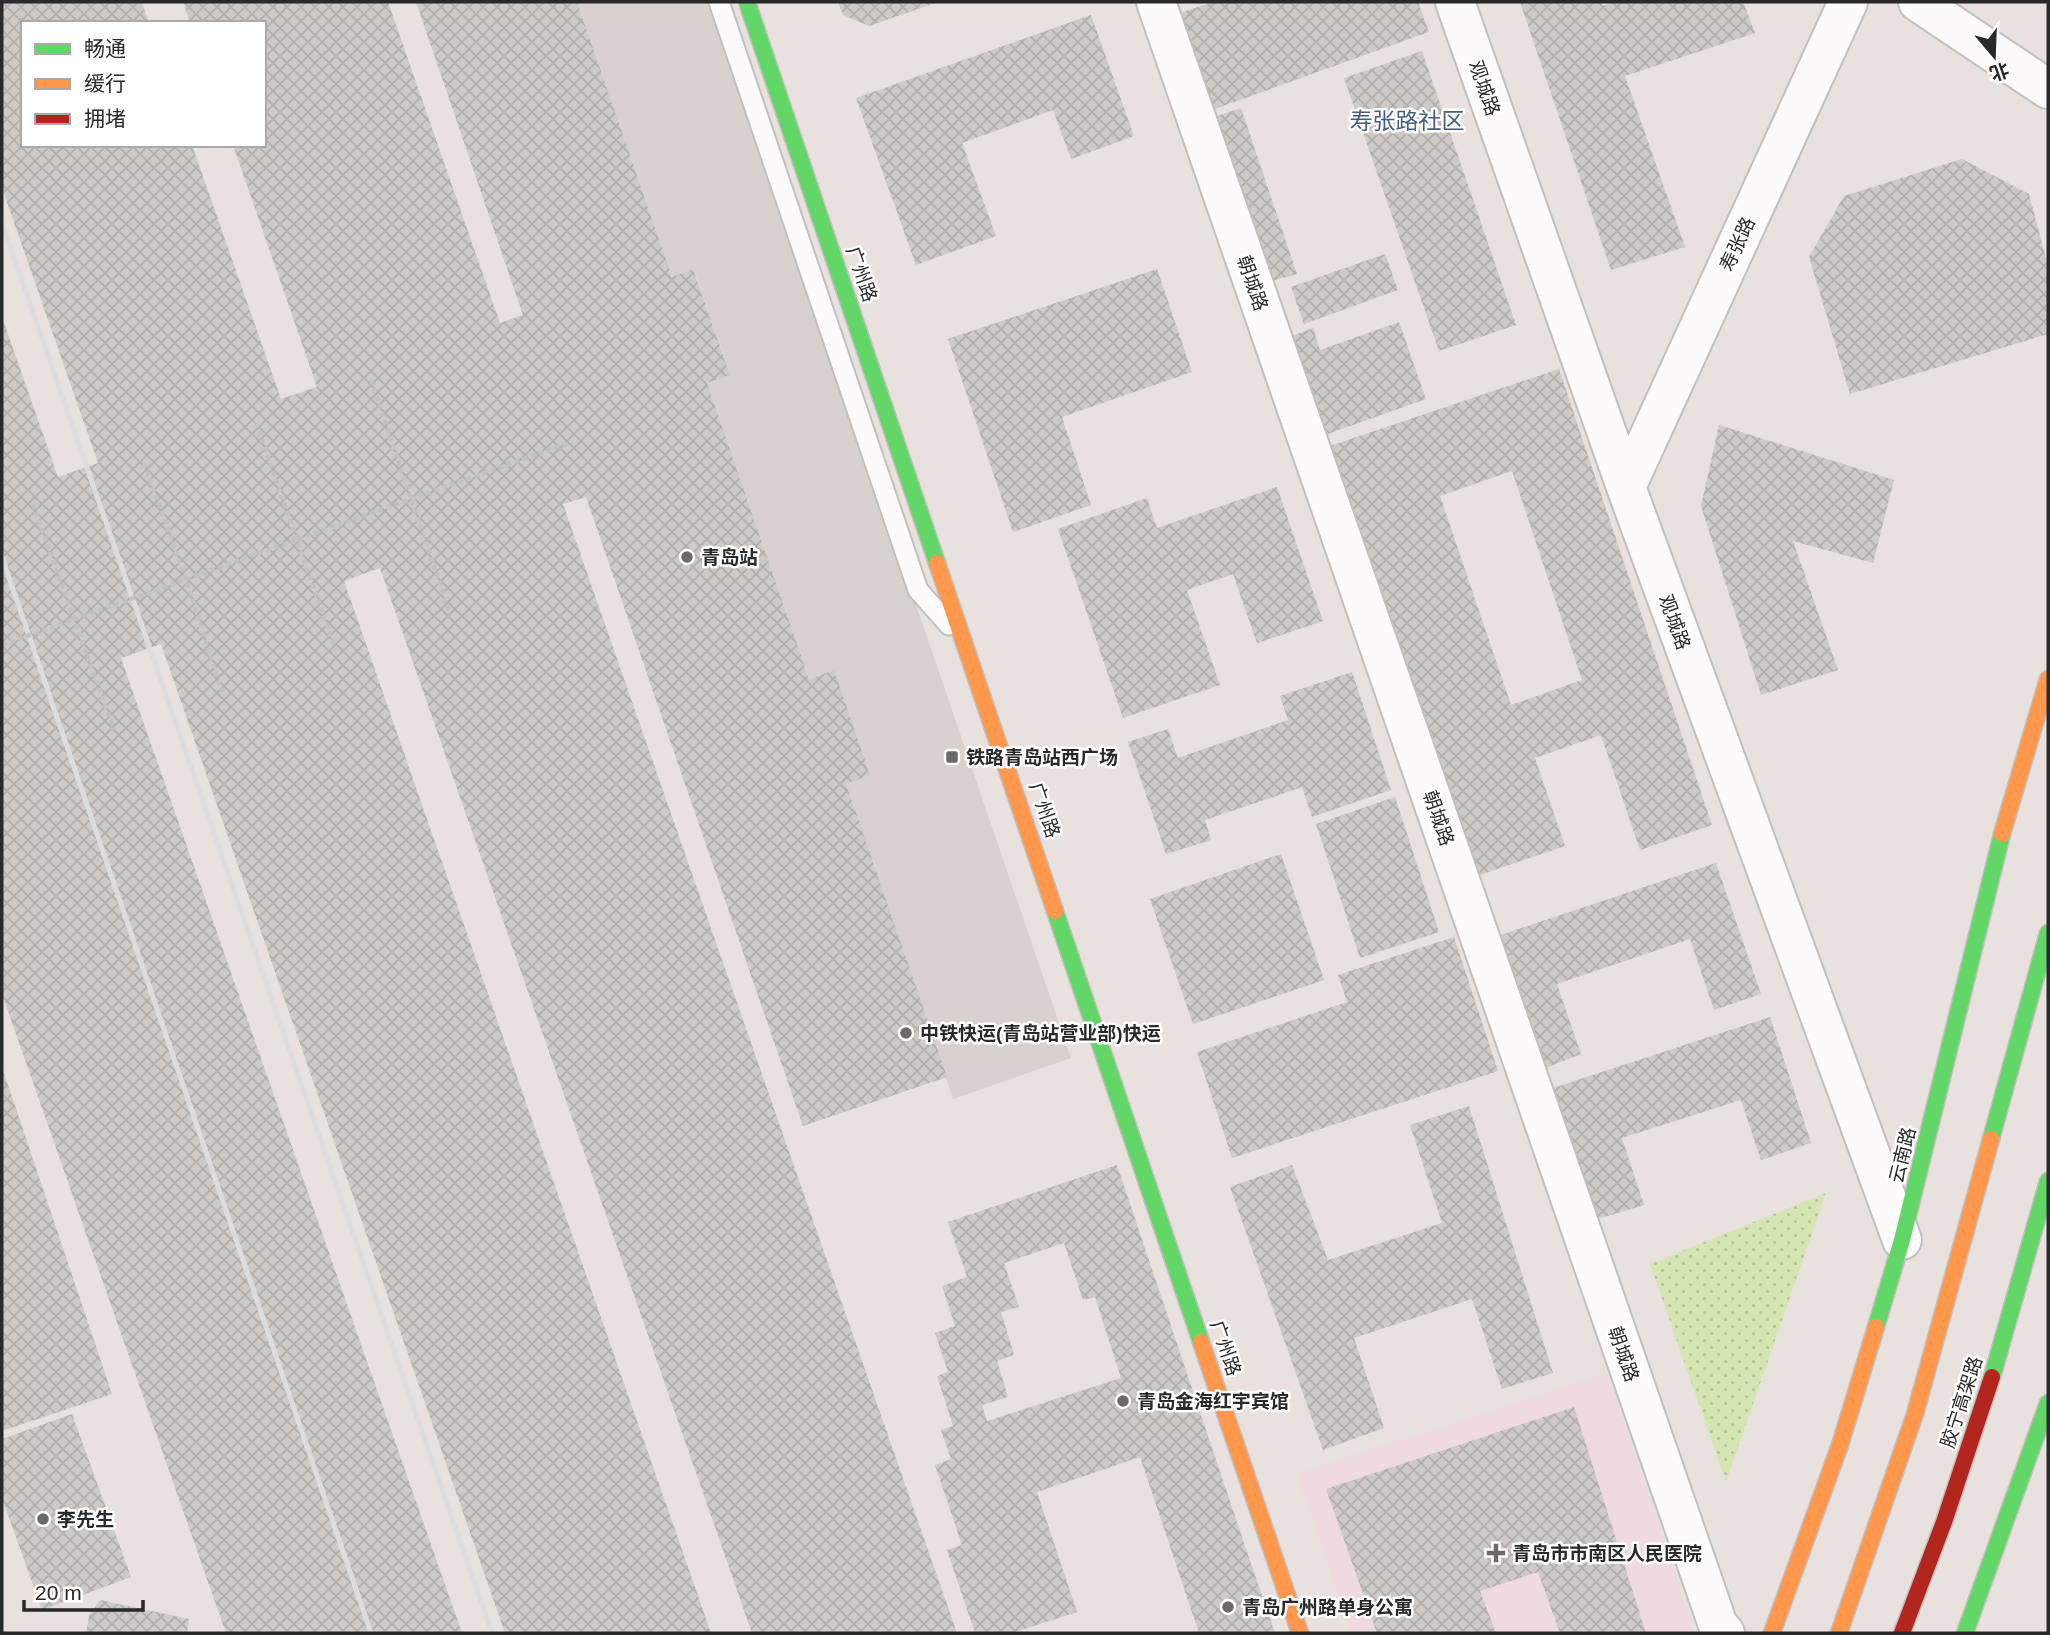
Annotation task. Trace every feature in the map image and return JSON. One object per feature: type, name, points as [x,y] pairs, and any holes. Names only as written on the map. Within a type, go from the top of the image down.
[{"type":"main road","name":"广州路","points":[[747,2],[1300,1633]]},
{"type":"main road","name":"云南路","points":[[1772,1633],[1840,1445],[1902,1240],[2001,833],[2048,680]]},
{"type":"main road","points":[[1839,1633],[1919,1402],[2048,933]]},
{"type":"main road","name":"胶宁高架路","points":[[1903,1632],[1973,1436],[2010,1321],[2048,1181]]},
{"type":"main road","points":[[1965,1633],[2048,1404]]},
{"type":"street","name":"朝城路","points":[[1156,2],[1718,1625],[1725,1633]]},
{"type":"street","name":"观城路","points":[[1455,2],[1626,487],[1902,1240]]},
{"type":"street","name":"寿张路","points":[[1626,487],[1848,2]]},
{"type":"street","points":[[1918,2],[2048,89]]},
{"type":"lane","points":[[719,2],[918,590],[966,644]]},
{"type":"path","points":[[371,380],[450,614]]},
{"type":"path","points":[[256,423],[336,653]]},
{"type":"path","points":[[2,645],[568,443]]},
{"type":"path","points":[[144,463],[186,579],[222,692]]},
{"type":"path","points":[[33,503],[114,730]]},
{"type":"shaded area","points":[[577,2],[710,2],[1071,1058],[953,1099],[846,784],[870,775],[833,670],[809,679],[707,383],[730,374],[694,270],[672,277]]},
{"type":"shaded area","name":"青岛市市南区人民医院","points":[[1607,1372],[1694,1633],[1351,1633],[1297,1474]]},
{"type":"green space","points":[[1826,1193],[1726,1482],[1650,1264]]},
{"type":"building","points":[[2,2],[142,2],[148,21],[21,21],[21,147],[193,147],[281,399],[317,387],[234,147],[266,147],[266,21],[189,21],[183,2],[388,2],[500,323],[523,315],[416,2],[577,2],[672,277],[693,269],[730,375],[707,383],[809,679],[834,670],[870,775],[846,784],[947,1077],[803,1126],[586,497],[563,504],[957,1633],[752,1633],[380,568],[344,581],[711,1633],[505,1633],[161,644],[121,658],[462,1633],[226,1633],[2,994],[2,317],[58,477],[98,463],[2,188]]},
{"type":"building","points":[[838,2],[938,2],[869,26],[843,15]]},
{"type":"building","points":[[1213,2],[1418,2],[1429,32],[1209,111],[1177,14]]},
{"type":"building","points":[[1520,2],[1602,2],[1603,6],[1614,2],[1743,2],[1755,33],[1625,76],[1685,247],[1611,270]]},
{"type":"building","points":[[1091,15],[1134,136],[1071,159],[1053,110],[962,143],[996,236],[916,265],[856,98]]},
{"type":"building","points":[[1422,51],[1516,325],[1439,351],[1344,78]]},
{"type":"building","points":[[1241,108],[1297,274],[1266,283],[1211,118]]},
{"type":"building","points":[[1962,159],[2029,194],[2048,266],[2048,334],[1850,394],[1809,257],[1844,196]]},
{"type":"building","points":[[1385,254],[1398,290],[1304,324],[1291,287]]},
{"type":"building","points":[[1157,269],[1192,372],[1062,417],[1091,505],[1013,532],[948,339]]},
{"type":"building","points":[[1399,322],[1426,399],[1322,436],[1287,338],[1313,328],[1320,350]]},
{"type":"building","points":[[1559,369],[1712,825],[1640,850],[1601,735],[1535,758],[1565,846],[1477,876],[1330,446]],"holes":[[[1512,471],[1582,680],[1511,705],[1440,496]]]},
{"type":"building","points":[[1719,425],[1894,480],[1873,563],[1793,541],[1838,670],[1761,695],[1701,506]]},
{"type":"building","points":[[1277,487],[1323,621],[1257,643],[1233,574],[1187,590],[1220,685],[1123,718],[1058,529],[1147,498],[1157,528]]},
{"type":"building","points":[[1352,672],[1391,790],[1312,817],[1302,787],[1205,820],[1211,840],[1166,854],[1128,742],[1168,729],[1178,758],[1288,720],[1280,696]]},
{"type":"building","points":[[1395,797],[1439,932],[1360,958],[1316,824]]},
{"type":"building","points":[[1281,854],[1324,980],[1193,1024],[1150,899]]},
{"type":"building","points":[[1716,863],[1761,994],[1714,1010],[1690,939],[1557,984],[1581,1054],[1543,1069],[1495,937]]},
{"type":"building","points":[[1454,937],[1498,1071],[1232,1158],[1197,1052],[1347,1002],[1338,975]]},
{"type":"building","points":[[1770,1017],[1811,1143],[1761,1160],[1741,1100],[1622,1138],[1644,1205],[1598,1219],[1553,1088]]},
{"type":"building","points":[[2,1067],[112,1394],[2,1431]]},
{"type":"building","points":[[1469,1106],[1553,1373],[1502,1389],[1472,1299],[1354,1338],[1384,1428],[1323,1450],[1230,1187],[1292,1165],[1328,1260],[1442,1223],[1410,1125]]},
{"type":"building","name":"青岛金海红宇宾馆","points":[[1117,1165],[1275,1633],[1199,1633],[1140,1457],[1037,1492],[1077,1612],[1012,1633],[975,1633],[947,1550],[962,1545],[935,1465],[951,1459],[941,1430],[953,1426],[937,1376],[948,1372],[935,1333],[955,1326],[942,1286],[967,1277],[948,1222]],"holes":[[[1064,1243],[1083,1300],[1095,1297],[1121,1378],[987,1421],[982,1405],[1008,1397],[997,1361],[1014,1355],[1001,1312],[1019,1307],[1004,1263]]]},
{"type":"building","name":"青岛市市南区人民医院","points":[[1574,1407],[1646,1633],[1560,1633],[1538,1572],[1480,1591],[1496,1633],[1377,1633],[1326,1489]]},
{"type":"building","points":[[72,1414],[131,1577],[42,1610],[2,1498],[2,1439]]},
{"type":"building","points":[[100,1600],[189,1619],[187,1633],[86,1633],[89,1616]]},
{"type":"railway","points":[[2,223],[492,1633]]},
{"type":"railway","points":[[2,557],[371,1633]]},
{"type":"traffic: fast","points":[[747,2],[937,563]]},
{"type":"traffic: fast","points":[[1876,1327],[1902,1240],[2002,834]]},
{"type":"traffic: fast","points":[[1055,911],[1201,1342]]},
{"type":"traffic: fast","points":[[1991,1139],[2048,933]]},
{"type":"traffic: fast","points":[[1992,1377],[2048,1181]]},
{"type":"traffic: fast","points":[[1965,1633],[2048,1403]]},
{"type":"traffic: slow","points":[[937,563],[1055,911]]},
{"type":"traffic: slow","points":[[2002,834],[2048,679]]},
{"type":"traffic: slow","points":[[1839,1633],[1915,1414],[1991,1139]]},
{"type":"traffic: slow","points":[[1772,1633],[1840,1445],[1876,1327]]},
{"type":"traffic: slow","points":[[1201,1342],[1300,1633]]},
{"type":"traffic: jam","points":[[1902,1633],[1944,1522],[1992,1377]]},
{"type":"place","name":"青岛站","points":[[687,557]]},
{"type":"place","name":"铁路青岛站西广场","points":[[952,757]]},
{"type":"place","name":"中铁快运(青岛站营业部)快运","points":[[906,1033]]},
{"type":"place","name":"青岛金海红宇宾馆","points":[[1123,1401]]},
{"type":"place","name":"李先生","points":[[43,1519]]},
{"type":"place","name":"青岛市市南区人民医院","points":[[1496,1553]]},
{"type":"place","name":"青岛广州路单身公寓","points":[[1228,1607]]},
{"type":"district","name":"寿张路社区","points":[[1407,121]]}]
